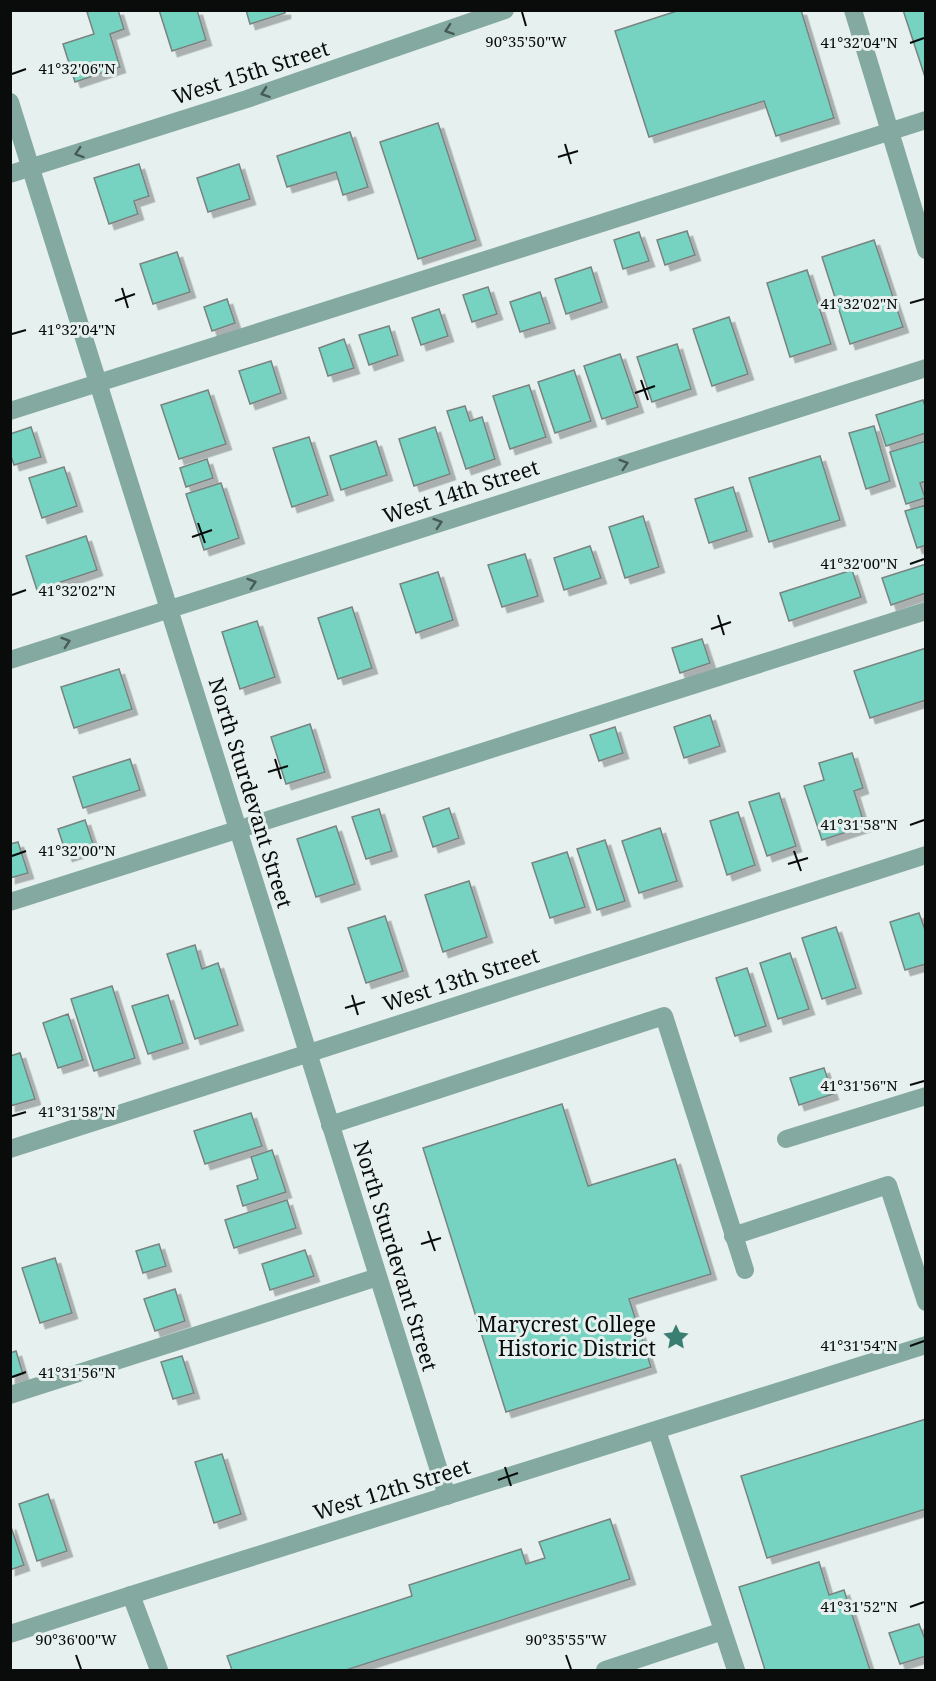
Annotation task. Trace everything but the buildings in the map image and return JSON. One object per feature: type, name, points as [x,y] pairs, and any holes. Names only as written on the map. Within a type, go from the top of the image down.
[{"type":"street","name":"West 15th Street","points":[[10,174],[247,99],[505,10]]},
{"type":"street","points":[[852,10],[926,250]]},
{"type":"street","name":"North Sturdevant Street","points":[[10,102],[447,1496]]},
{"type":"street","points":[[10,411],[926,120]]},
{"type":"street","name":"West 14th Street","points":[[10,660],[926,368]]},
{"type":"street","points":[[10,902],[926,611]]},
{"type":"street","name":"West 13th Street","points":[[10,1149],[926,855]]},
{"type":"street","points":[[330,1125],[663,1016],[745,1270]]},
{"type":"street","points":[[786,1139],[926,1096]]},
{"type":"street","points":[[733,1236],[888,1185],[926,1302]]},
{"type":"street","points":[[10,1395],[378,1277]]},
{"type":"street","name":"West 12th Street","points":[[10,1635],[926,1345]]},
{"type":"street","points":[[657,1431],[736,1671]]},
{"type":"street","points":[[131,1595],[159,1671]]},
{"type":"street","points":[[605,1671],[723,1631]]},
{"type":"place","name":"Marycrest College Historic District","points":[[676,1337]]}]
